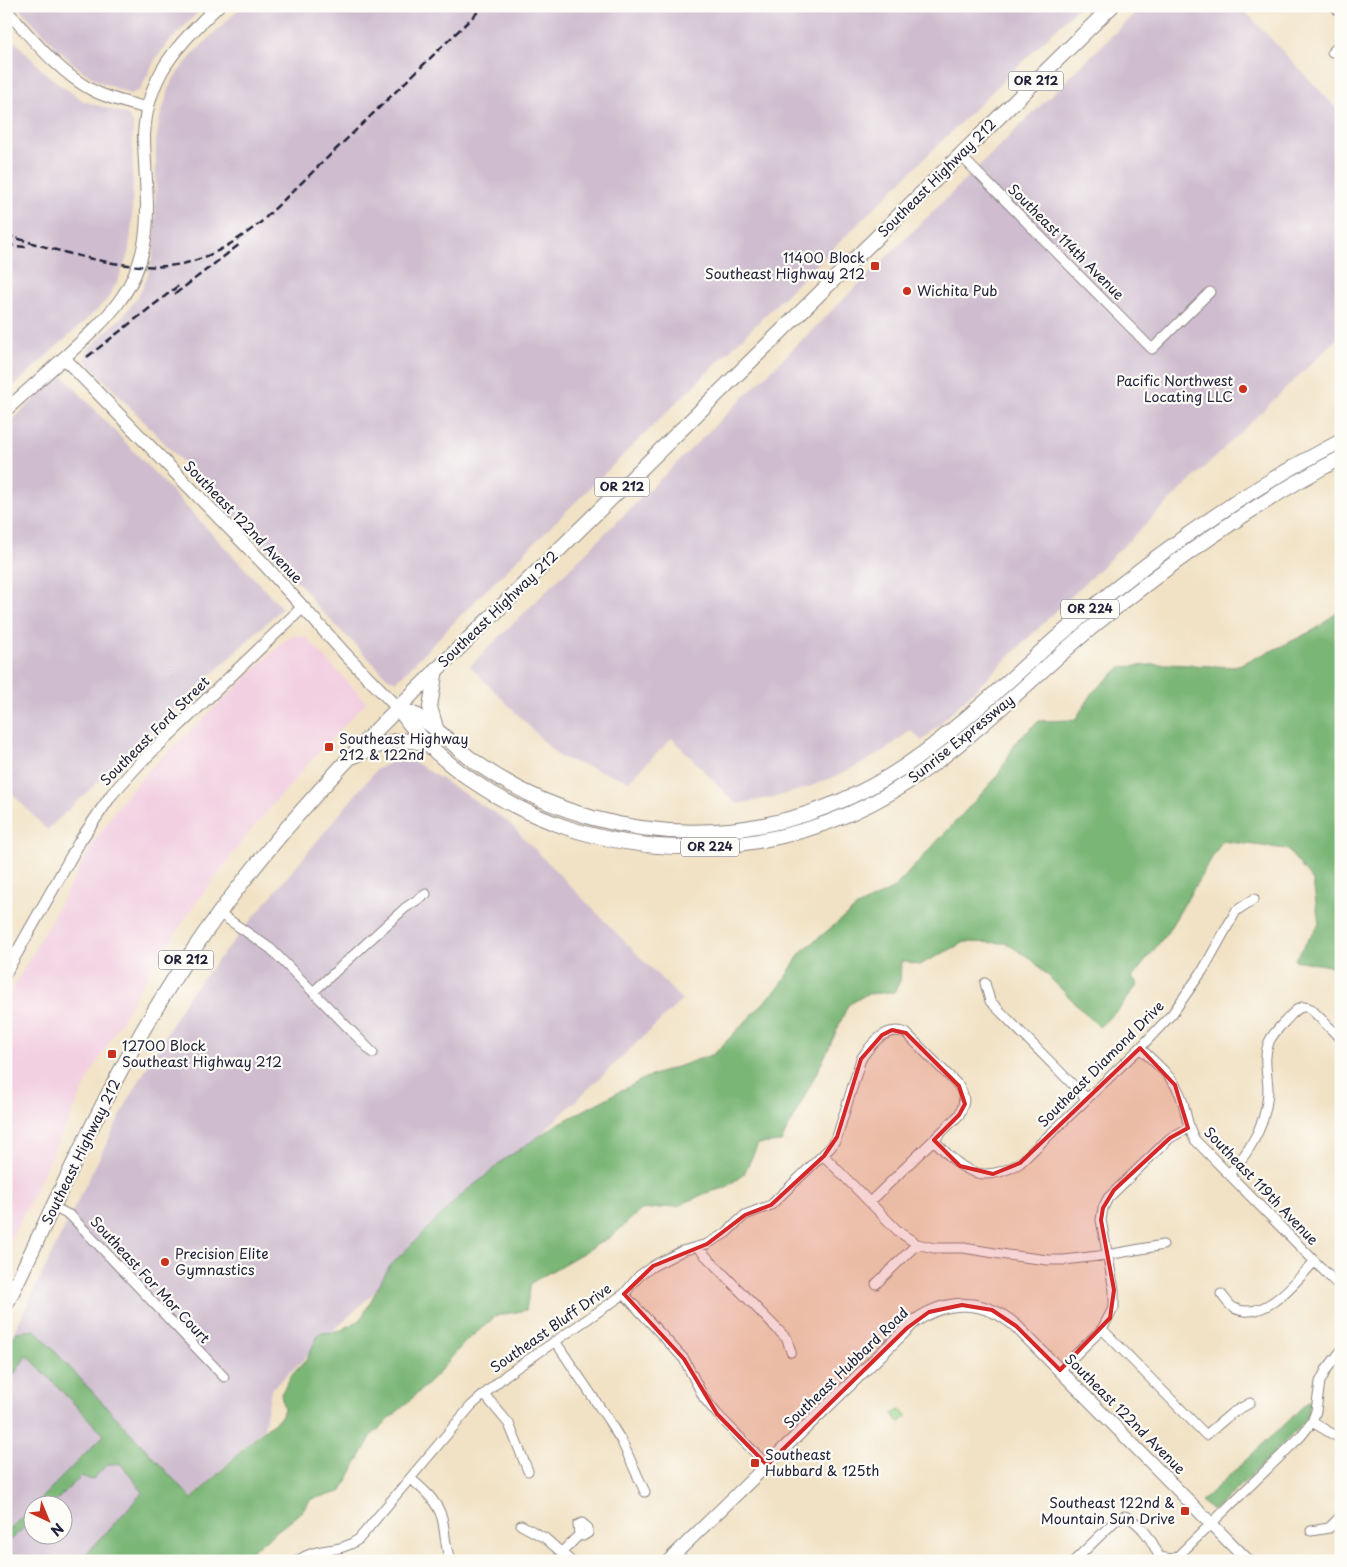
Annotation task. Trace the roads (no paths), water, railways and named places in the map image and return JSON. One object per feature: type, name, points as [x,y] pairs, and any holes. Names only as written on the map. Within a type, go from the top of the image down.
[{"type":"main road","points":[[6,410],[98,327],[117,307],[127,292],[140,261],[145,239],[144,136],[147,108],[157,80],[170,56],[218,6]]},
{"type":"main road","name":"Southeast Highway 212","points":[[6,1304],[10,1286],[53,1207],[104,1102],[133,1048],[176,976],[219,913],[284,829],[349,758],[436,669],[1112,6]]},
{"type":"main road","name":"Southeast 122nd Avenue","points":[[64,358],[264,564],[346,655],[398,708]]},
{"type":"main road","name":"Sunrise Expressway","points":[[398,708],[417,716],[474,760],[513,785],[565,809],[606,821],[661,831],[702,832],[756,827],[795,818],[827,808],[858,794],[922,754],[956,727],[1080,618],[1137,572],[1222,511],[1341,441]]},
{"type":"main road","name":"Sunrise Expressway","points":[[398,708],[409,725],[427,744],[476,782],[514,805],[558,824],[599,836],[651,845],[699,848],[762,841],[806,831],[838,820],[870,805],[897,790],[931,767],[1095,625],[1158,574],[1230,524],[1290,486],[1341,458]]},
{"type":"main road","points":[[436,669],[430,707],[437,731]]},
{"type":"main road","name":"OR 224","points":[[349,758],[392,741],[404,739],[427,744]]},
{"type":"main road","name":"Southeast 122nd Avenue","points":[[970,1305],[992,1310],[1016,1326],[1248,1561]]},
{"type":"main road","name":"Southeast Hubbard Road","points":[[668,1561],[914,1322],[929,1312],[946,1306],[970,1305]]},
{"type":"street","points":[[1334,6],[1341,13]]},
{"type":"street","points":[[6,10],[59,66],[81,83],[112,98],[147,108]]},
{"type":"street","points":[[1332,52],[1341,44]]},
{"type":"street","name":"Southeast 114th Avenue","points":[[960,155],[1152,349],[1210,292]]},
{"type":"street","name":"Southeast Ford Street","points":[[6,972],[80,841],[112,794],[140,763],[302,607]]},
{"type":"street","points":[[313,992],[405,908],[426,894]]},
{"type":"street","name":"Southeast Diamond Drive","points":[[934,1140],[952,1159],[970,1171],[981,1174],[1003,1171],[1020,1163],[1140,1048],[1172,1014],[1188,994],[1236,911],[1254,899]]},
{"type":"street","points":[[219,913],[271,949],[373,1053]]},
{"type":"street","points":[[985,983],[990,1001],[1086,1099]]},
{"type":"street","points":[[1229,1174],[1247,1153],[1263,1118],[1268,1089],[1265,1062],[1269,1040],[1296,1010],[1303,1006],[1311,1009],[1341,1039]]},
{"type":"street","name":"Southeast Bluff Drive","points":[[297,1561],[307,1554],[316,1551],[341,1549],[355,1542],[459,1420],[506,1375],[624,1294],[640,1276],[653,1266],[682,1251],[707,1244],[726,1233],[745,1216],[771,1204],[824,1156],[831,1147],[837,1137],[861,1058],[882,1035],[892,1030],[906,1032],[959,1086],[964,1096],[965,1104],[959,1115],[934,1140]]},
{"type":"street","name":"Southeast 119th Avenue","points":[[1140,1048],[1175,1085],[1183,1101],[1188,1128],[1195,1140],[1341,1288]]},
{"type":"street","points":[[1060,1370],[1102,1329],[1114,1307],[1115,1299],[1101,1220],[1103,1208],[1108,1198],[1170,1138],[1188,1128]]},
{"type":"street","points":[[870,1202],[934,1140]]},
{"type":"street","points":[[824,1156],[899,1232],[918,1244],[934,1248],[976,1249],[1048,1260],[1107,1255],[1163,1245]]},
{"type":"street","name":"Southeast For Mor Court","points":[[53,1207],[71,1216],[224,1377]]},
{"type":"street","points":[[876,1284],[918,1244]]},
{"type":"street","points":[[697,1247],[787,1339],[791,1352]]},
{"type":"street","points":[[1221,1294],[1232,1308],[1246,1311],[1260,1309],[1276,1300],[1314,1262]]},
{"type":"street","points":[[624,1294],[684,1359],[704,1398],[717,1414],[767,1465]]},
{"type":"street","points":[[1102,1329],[1206,1435],[1232,1413],[1250,1403]]},
{"type":"street","points":[[555,1341],[618,1435],[645,1492]]},
{"type":"street","points":[[1074,1561],[1117,1519],[1125,1516],[1131,1519],[1153,1542],[1159,1557],[1171,1559],[1177,1557],[1301,1436],[1312,1422],[1316,1410],[1320,1382],[1326,1370],[1341,1351]]},
{"type":"street","points":[[484,1394],[509,1424],[528,1471]]},
{"type":"street","points":[[1312,1422],[1341,1439]]},
{"type":"street","points":[[411,1478],[425,1491],[438,1510],[442,1519],[447,1553],[451,1561]]},
{"type":"street","points":[[1311,1530],[1329,1528],[1341,1516]]},
{"type":"street","points":[[521,1525],[545,1538],[571,1561]]},
{"type":"street","points":[[562,1552],[579,1535]]},
{"type":"railway","points":[[6,235],[73,255],[122,264],[146,266],[169,266],[190,262],[218,251],[260,223],[484,6]]},
{"type":"railway","points":[[175,294],[240,244]]},
{"type":"railway","points":[[6,245],[27,247]]},
{"type":"railway","points":[[87,357],[178,286]]},
{"type":"place","name":"11400 Block Southeast Highway 212","points":[[875,266]]},
{"type":"place","name":"Wichita Pub","points":[[907,291]]},
{"type":"place","name":"Pacific Northwest Locating LLC","points":[[1243,389]]},
{"type":"place","name":"Southeast Highway 212 & 122nd","points":[[329,747]]},
{"type":"place","name":"12700 Block Southeast Highway 212","points":[[112,1054]]},
{"type":"place","name":"Precision Elite Gymnastics","points":[[165,1262]]},
{"type":"place","name":"Southeast Hubbard & 125th","points":[[755,1463]]},
{"type":"place","name":"Southeast 122nd & Mountain Sun Drive","points":[[1185,1511]]}]
